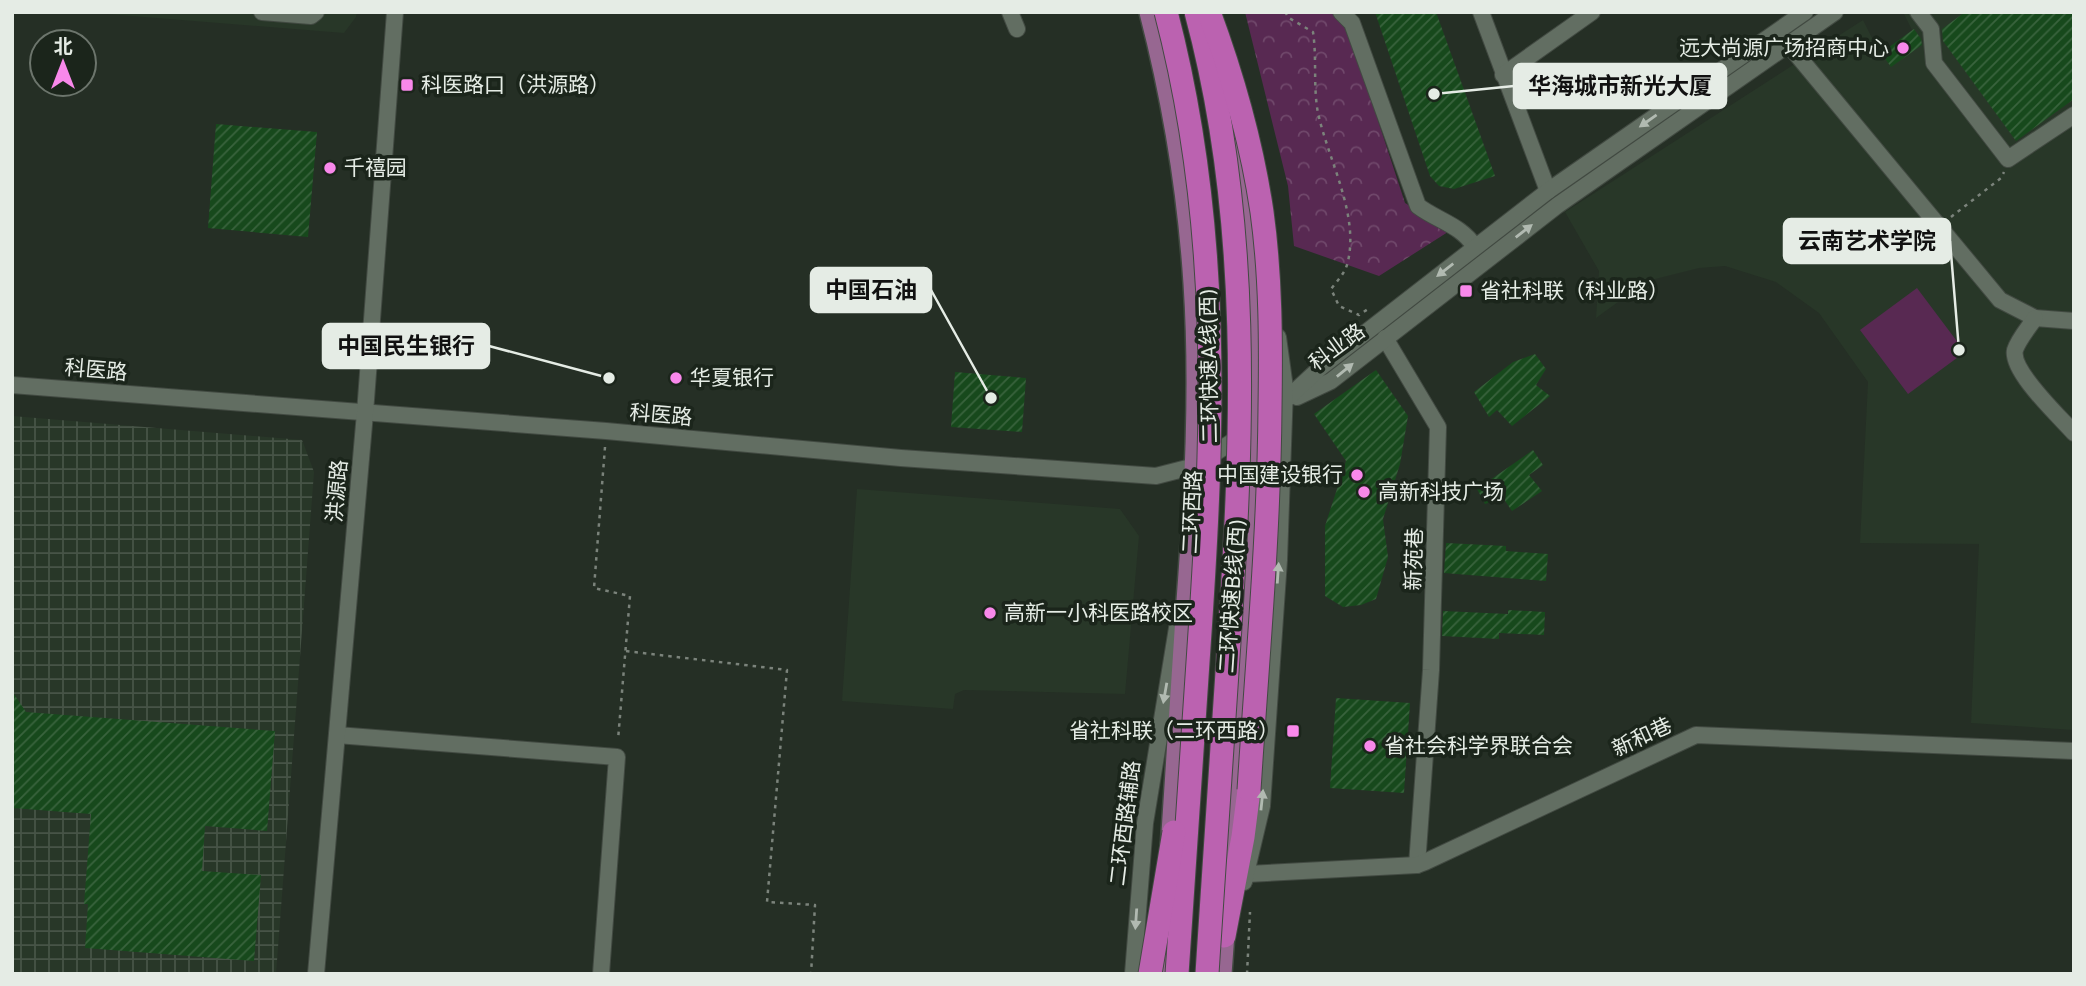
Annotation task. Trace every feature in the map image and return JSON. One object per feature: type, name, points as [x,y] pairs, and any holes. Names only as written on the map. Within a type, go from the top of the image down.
[{"type":"highway","name":"二环快速A线(西)","points":[[1166,12],[1197,166],[1206,244],[1210,318],[1210,467],[1177,974]]},
{"type":"highway","name":"二环快速B线(西)","points":[[1196,12],[1217,105],[1229,181],[1237,252],[1241,352],[1237,523],[1207,974]]},
{"type":"highway","points":[[1210,12],[1250,146],[1262,214],[1268,282],[1270,376],[1269,455],[1249,790],[1224,936]]},
{"type":"highway","points":[[1150,974],[1196,694]]},
{"type":"main road","name":"二环西路","points":[[1150,12],[1173,113],[1190,225],[1196,341],[1191,554],[1162,974]]},
{"type":"main road","points":[[1210,12],[1237,131],[1251,251],[1256,352],[1250,558],[1221,974]]},
{"type":"street","points":[[262,12],[311,16],[316,12]]},
{"type":"street","name":"洪源路","points":[[316,974],[365,413],[395,12]]},
{"type":"street","points":[[1010,12],[1017,29]]},
{"type":"street","points":[[1341,12],[1352,23],[1418,206],[1457,228],[1475,247]]},
{"type":"street","points":[[1481,12],[1548,191]]},
{"type":"street","points":[[1503,75],[1592,12]]},
{"type":"street","name":"科业路","points":[[1285,403],[1320,368],[1548,191],[1805,12]]},
{"type":"street","name":"科业路","points":[[1285,403],[1331,381],[1558,205],[1835,12]]},
{"type":"street","points":[[1918,12],[1931,29],[1934,63],[2008,159],[2074,115]]},
{"type":"street","points":[[1788,44],[2000,300],[2035,318],[2074,321]]},
{"type":"street","points":[[1224,936],[1247,874],[1257,834],[1263,791],[1282,513],[1284,375],[1269,300],[1251,251]]},
{"type":"street","points":[[2035,318],[2015,349],[2015,359],[2025,378],[2074,433]]},
{"type":"street","name":"新苑巷","points":[[1385,338],[1438,427],[1431,670],[1417,864]]},
{"type":"street","name":"科医路","points":[[12,384],[606,431],[901,458],[1156,476],[1195,466],[1255,427],[1285,403]]},
{"type":"street","name":"二环西路辅路","points":[[1133,974],[1148,797],[1191,554]]},
{"type":"street","points":[[337,735],[617,757],[601,974]]},
{"type":"street","name":"新和巷","points":[[1247,874],[1417,864],[1696,735],[2074,751]]},
{"type":"path","points":[[1285,12],[1289,18],[1313,32],[1317,58],[1315,87],[1318,113],[1349,221],[1349,260],[1346,269],[1331,289],[1339,306],[1359,315],[1369,307]]},
{"type":"path","points":[[1939,226],[2001,178],[2008,159]]},
{"type":"path","points":[[606,431],[594,588],[630,596],[617,757]]},
{"type":"path","points":[[626,651],[788,670],[767,902],[815,905],[811,974]]},
{"type":"path","points":[[1247,974],[1250,919]]},
{"type":"shaded area","points":[[82,12],[357,12],[344,33]]},
{"type":"shaded area","points":[[1903,12],[2074,12],[2074,730],[1971,723],[1979,544],[1860,543],[1868,382],[1819,313],[1776,282],[1725,266],[1699,268],[1647,281],[1596,318],[1599,271],[1565,212],[1863,20],[1880,54],[1912,30]]},
{"type":"shaded area","points":[[12,416],[302,440],[314,472],[276,974],[12,974]]},
{"type":"shaded area","name":"高新一小科医路校区","points":[[857,489],[1120,509],[1139,536],[1125,694],[964,690],[955,694],[953,709],[842,701]]},
{"type":"green space","points":[[1245,12],[1331,12],[1344,17],[1405,203],[1451,230],[1379,276],[1294,246],[1288,186]]},
{"type":"green space","points":[[1917,288],[1965,352],[1908,394],[1860,330]]},
{"type":"building","points":[[1375,12],[1436,12],[1495,176],[1454,189],[1439,186],[1430,176]]},
{"type":"building","points":[[1965,12],[2074,12],[2074,99],[2016,141],[1943,41],[1942,29]]},
{"type":"building","name":"远大·尚源广场招商中心","points":[[1914,29],[1922,45],[1891,67],[1881,53]]},
{"type":"building","points":[[216,124],[317,132],[308,237],[208,228]]},
{"type":"building","points":[[1535,354],[1546,369],[1536,385],[1550,396],[1512,426],[1497,410],[1489,417],[1474,392],[1513,362]]},
{"type":"building","name":"高新科技广场","points":[[1376,370],[1408,416],[1400,464],[1383,519],[1388,557],[1376,599],[1361,605],[1343,607],[1325,596],[1325,526],[1346,461],[1314,414]]},
{"type":"building","points":[[955,372],[1026,378],[1022,432],[951,427]]},
{"type":"building","points":[[1533,450],[1543,465],[1529,475],[1542,491],[1512,511],[1503,498],[1485,504],[1477,489]]},
{"type":"building","points":[[1446,543],[1506,546],[1506,551],[1548,554],[1546,581],[1444,573]]},
{"type":"building","points":[[1508,610],[1545,612],[1544,635],[1499,633],[1499,639],[1442,636],[1443,611],[1508,614]]},
{"type":"building","points":[[12,691],[26,712],[275,731],[267,831],[205,826],[202,871],[261,875],[254,961],[85,948],[88,904],[84,904],[91,814],[12,808]]},
{"type":"building","name":"省社会科学界联合会","points":[[1336,698],[1410,703],[1404,793],[1330,788]]},
{"type":"place","name":"远大·尚源广场招商中心","points":[[1903,48]]},
{"type":"place","name":"科医路口（洪源路）","points":[[407,85]]},
{"type":"place","name":"华海城市新光大厦","points":[[1434,94]]},
{"type":"place","name":"千禧园","points":[[330,168]]},
{"type":"place","name":"省社科联（科业路）","points":[[1466,291]]},
{"type":"place","name":"云南艺术学院","points":[[1959,350]]},
{"type":"place","name":"中国民生银行","points":[[609,378]]},
{"type":"place","name":"华夏银行","points":[[676,378]]},
{"type":"place","name":"中国石油","points":[[991,398]]},
{"type":"place","name":"中国建设银行","points":[[1357,475]]},
{"type":"place","name":"高新科技广场","points":[[1364,492]]},
{"type":"place","name":"高新一小科医路校区","points":[[990,613]]},
{"type":"place","name":"省社科联（二环西路）","points":[[1293,731]]},
{"type":"place","name":"省社会科学界联合会","points":[[1370,746]]}]
